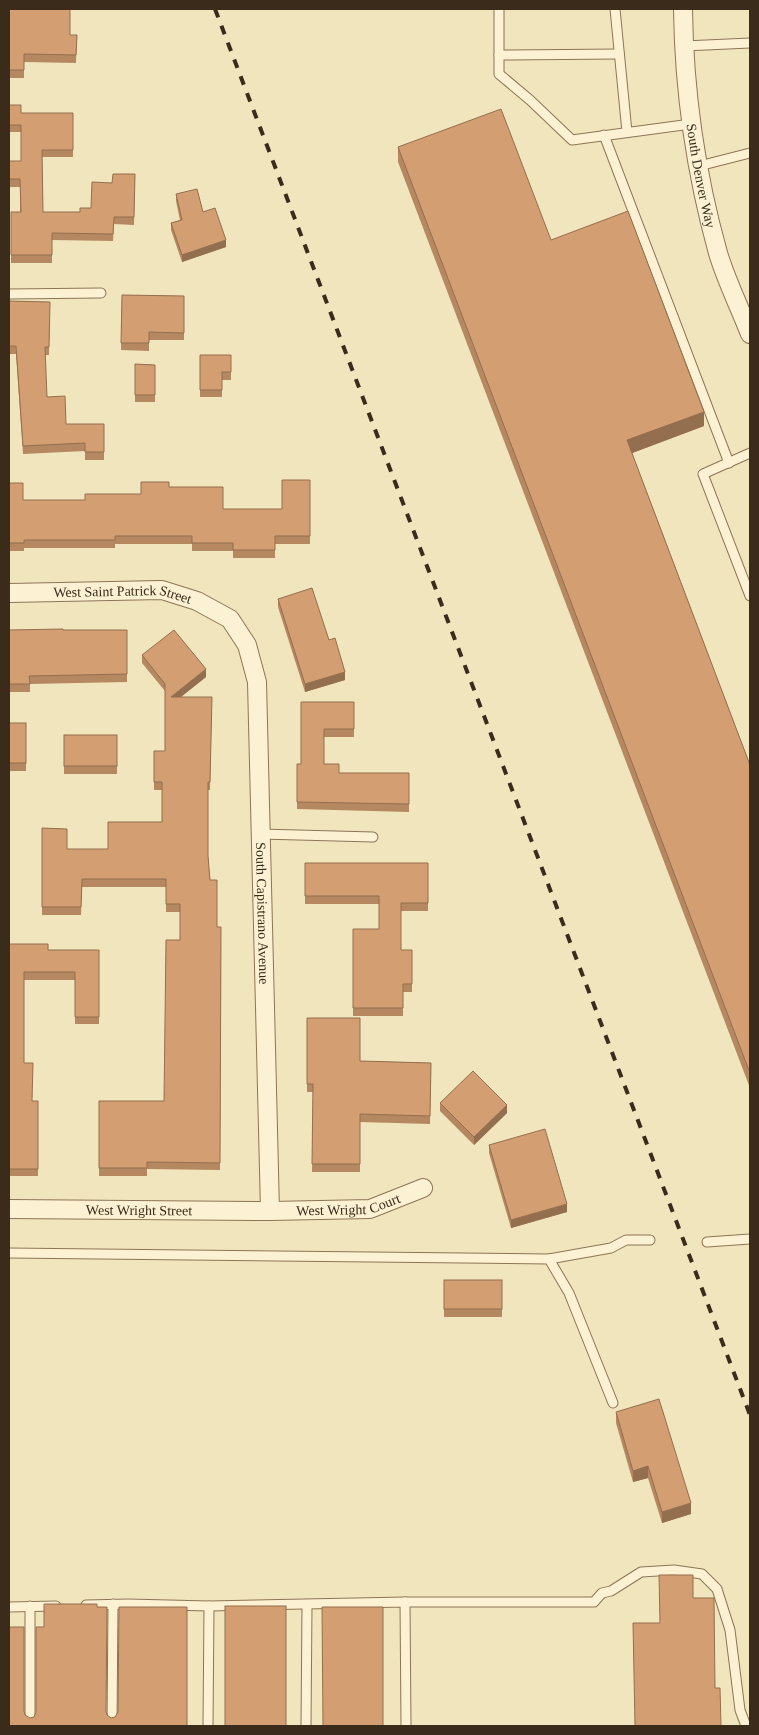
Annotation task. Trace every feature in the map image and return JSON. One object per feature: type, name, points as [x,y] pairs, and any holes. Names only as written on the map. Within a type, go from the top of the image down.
[{"type":"street","name":"South Denver Way","points":[[683,9],[684,46],[691,124],[699,166],[719,254],[750,334]]},
{"type":"street","name":"West Saint Patrick Street","points":[[9,593],[162,590],[197,600],[230,619]]},
{"type":"street","name":"South Capistrano Avenue","points":[[230,619],[247,645],[257,682],[270,1211]]},
{"type":"street","name":"West Wright Court","points":[[270,1211],[370,1209],[423,1188]]},
{"type":"street","name":"West Wright Street","points":[[9,1209],[270,1211]]},
{"type":"lane","points":[[499,9],[499,74],[530,100],[572,140],[691,124]]},
{"type":"lane","points":[[615,9],[627,132]]},
{"type":"lane","points":[[684,46],[750,43]]},
{"type":"lane","points":[[499,55],[620,54]]},
{"type":"lane","points":[[604,135],[729,462]]},
{"type":"lane","points":[[699,166],[750,153]]},
{"type":"lane","points":[[9,294],[101,293]]},
{"type":"lane","points":[[750,453],[703,474],[750,596]]},
{"type":"lane","points":[[260,834],[373,837]]},
{"type":"lane","points":[[707,1242],[750,1239]]},
{"type":"lane","points":[[9,1253],[549,1259],[611,1248],[626,1240],[650,1240]]},
{"type":"lane","points":[[549,1259],[569,1292],[613,1403]]},
{"type":"lane","points":[[9,1607],[113,1604],[209,1606],[405,1602],[594,1602],[602,1593],[611,1591],[640,1572],[674,1570],[702,1574],[717,1589],[730,1630],[740,1710],[746,1726]]},
{"type":"lane","points":[[405,1602],[406,1726]]},
{"type":"lane","points":[[112,1726],[113,1604]]},
{"type":"lane","points":[[306,1726],[307,1605]]},
{"type":"lane","points":[[30,1606],[30,1726]]},
{"type":"lane","points":[[208,1726],[209,1606]]},
{"type":"building","points":[[9,9],[70,9],[70,35],[77,35],[76,55],[24,54],[24,70],[9,70]]},
{"type":"building","points":[[9,105],[21,105],[21,113],[73,113],[73,150],[42,150],[43,212],[80,212],[80,208],[91,208],[92,182],[112,183],[113,174],[135,174],[134,217],[114,217],[113,234],[52,233],[52,255],[11,255],[11,212],[21,212],[20,179],[9,179],[9,161],[21,161],[21,125],[9,125]]},
{"type":"building","points":[[501,109],[551,240],[628,211],[704,412],[627,440],[750,765],[750,1073],[398,147]]},
{"type":"building","points":[[197,189],[203,212],[215,208],[226,240],[182,255],[171,223],[182,220],[176,194]]},
{"type":"building","points":[[122,295],[184,296],[184,333],[149,332],[149,343],[121,343]]},
{"type":"building","points":[[9,301],[50,302],[49,347],[45,347],[47,397],[65,396],[66,424],[104,424],[104,452],[85,452],[85,443],[23,446],[16,346],[9,346]]},
{"type":"building","points":[[200,355],[231,355],[231,372],[222,372],[222,390],[200,390]]},
{"type":"building","points":[[135,364],[155,365],[155,395],[135,395]]},
{"type":"building","points":[[282,480],[310,480],[310,536],[275,536],[275,550],[233,550],[233,543],[192,543],[192,536],[115,536],[115,540],[24,540],[24,543],[9,543],[9,483],[23,483],[23,500],[85,500],[85,494],[141,494],[141,482],[169,482],[169,487],[223,487],[223,509],[282,509]]},
{"type":"building","points":[[312,588],[329,640],[335,638],[345,672],[305,684],[278,599]]},
{"type":"building","points":[[9,630],[127,630],[127,674],[29,676],[30,684],[9,684]]},
{"type":"building","points":[[174,630],[206,669],[171,697],[212,697],[210,782],[208,782],[208,856],[210,880],[217,880],[217,927],[221,927],[220,1163],[147,1162],[147,1168],[99,1168],[99,1101],[164,1101],[166,940],[180,940],[180,904],[166,904],[166,879],[82,879],[81,907],[42,907],[42,828],[67,829],[67,849],[108,849],[108,822],[162,822],[162,782],[154,782],[154,751],[165,751],[165,684],[142,655]]},
{"type":"building","points":[[301,702],[354,702],[354,729],[324,729],[324,764],[339,764],[339,773],[409,773],[409,804],[297,802],[297,764],[301,764]]},
{"type":"building","points":[[9,723],[26,723],[26,763],[9,763]]},
{"type":"building","points":[[64,735],[117,735],[117,766],[64,766]]},
{"type":"building","points":[[305,863],[428,863],[428,903],[401,903],[401,950],[412,950],[412,984],[403,984],[403,1008],[353,1008],[353,929],[379,929],[379,896],[305,896]]},
{"type":"building","points":[[9,944],[48,944],[48,950],[99,950],[99,1017],[75,1017],[75,972],[24,972],[24,1063],[33,1063],[32,1101],[38,1101],[38,1169],[9,1169]]},
{"type":"building","points":[[307,1018],[360,1018],[360,1061],[431,1063],[430,1116],[360,1114],[360,1164],[312,1164],[313,1084],[307,1084]]},
{"type":"building","points":[[473,1071],[507,1105],[474,1137],[440,1103]]},
{"type":"building","points":[[545,1129],[567,1204],[511,1220],[489,1145]]},
{"type":"building","points":[[444,1280],[502,1280],[502,1309],[444,1309]]},
{"type":"building","points":[[659,1399],[691,1503],[662,1512],[648,1466],[633,1471],[616,1412]]},
{"type":"building","points":[[659,1575],[693,1575],[693,1598],[714,1598],[715,1688],[720,1688],[721,1726],[635,1726],[633,1623],[660,1623]]},
{"type":"building","points":[[44,1604],[97,1604],[97,1607],[107,1607],[106,1711],[107,1715],[111,1718],[115,1717],[118,1712],[119,1607],[187,1607],[187,1726],[9,1726],[9,1627],[24,1627],[24,1711],[25,1715],[30,1718],[34,1717],[36,1712],[36,1627],[44,1627]]},
{"type":"building","points":[[225,1606],[286,1606],[286,1726],[225,1726]]},
{"type":"building","points":[[322,1607],[383,1607],[383,1726],[323,1726]]},
{"type":"railway","points":[[215,9],[750,1415]]}]
